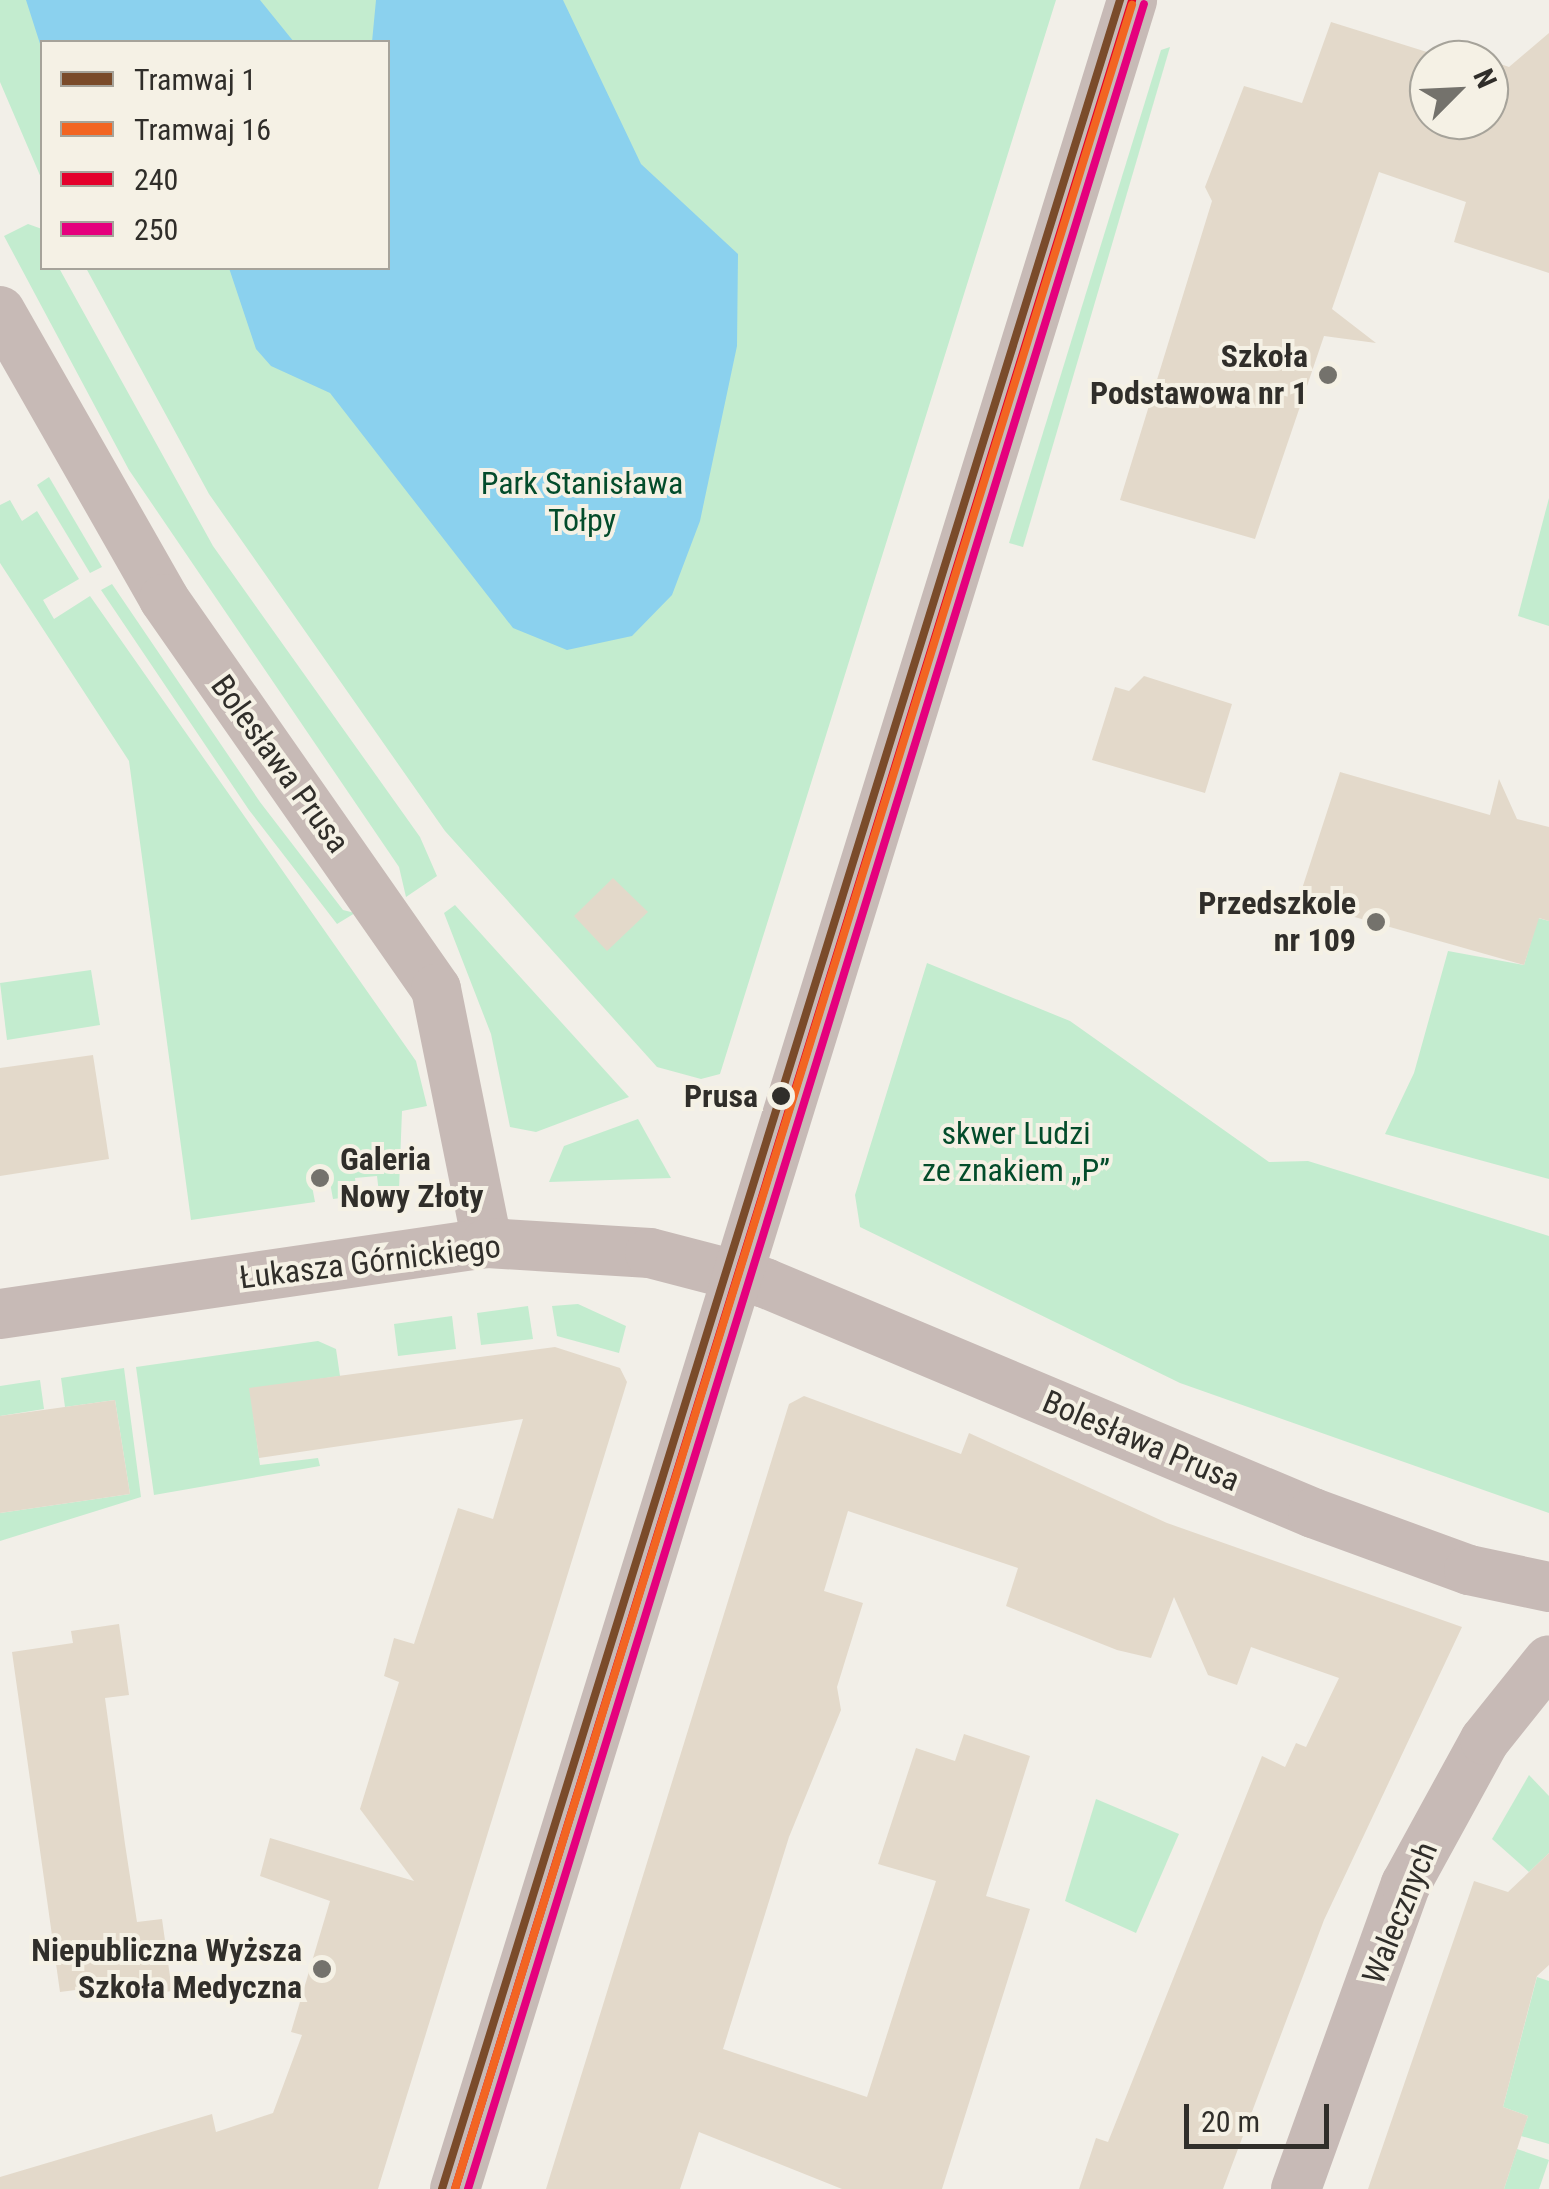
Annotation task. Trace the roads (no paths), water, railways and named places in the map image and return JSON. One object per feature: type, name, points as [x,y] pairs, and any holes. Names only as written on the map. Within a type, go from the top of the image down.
[{"type":"street","points":[[454,2189],[1132,0]]},
{"type":"street","name":"Bolesława Prusa","points":[[0,311],[164,599],[436,988],[487,1243]]},
{"type":"street","name":"Łukasza Górnickiego","points":[[0,1314],[487,1243],[603,1246],[740,1275]]},
{"type":"street","name":"Bolesława Prusa","points":[[740,1275],[1313,1513],[1469,1570],[1549,1587]]},
{"type":"street","name":"Walecznych","points":[[1296,2189],[1406,1884],[1485,1740],[1549,1660]]},
{"type":"water","points":[[26,0],[260,0],[292,40],[40,40],[40,44]]},
{"type":"water","points":[[376,0],[563,0],[641,164],[738,254],[737,346],[700,521],[672,595],[632,636],[567,650],[513,628],[330,393],[271,366],[256,349],[230,270],[390,270],[390,40],[372,40]]},
{"type":"tram line","name":"1","points":[[442,2189],[1120,0]]},
{"type":"tram line","name":"16","points":[[455,2189],[1132,4]]},
{"type":"place","name":"Szkoła Podstawowa nr 1","points":[[1328,375]]},
{"type":"place","name":"Przedszkole nr 109","points":[[1376,922]]},
{"type":"place","name":"Prusa","points":[[781,1096]]},
{"type":"place","name":"Galeria Nowy Złoty","points":[[320,1178]]},
{"type":"place","name":"Niepubliczna Wyższa Szkoła Medyczna","points":[[322,1969]]},
{"type":"park label","name":"Park Stanisława Tołpy","points":[[582,502]]},
{"type":"park label","name":"skwer Ludzi ze znakiem „P”","points":[[1016,1152]]}]
